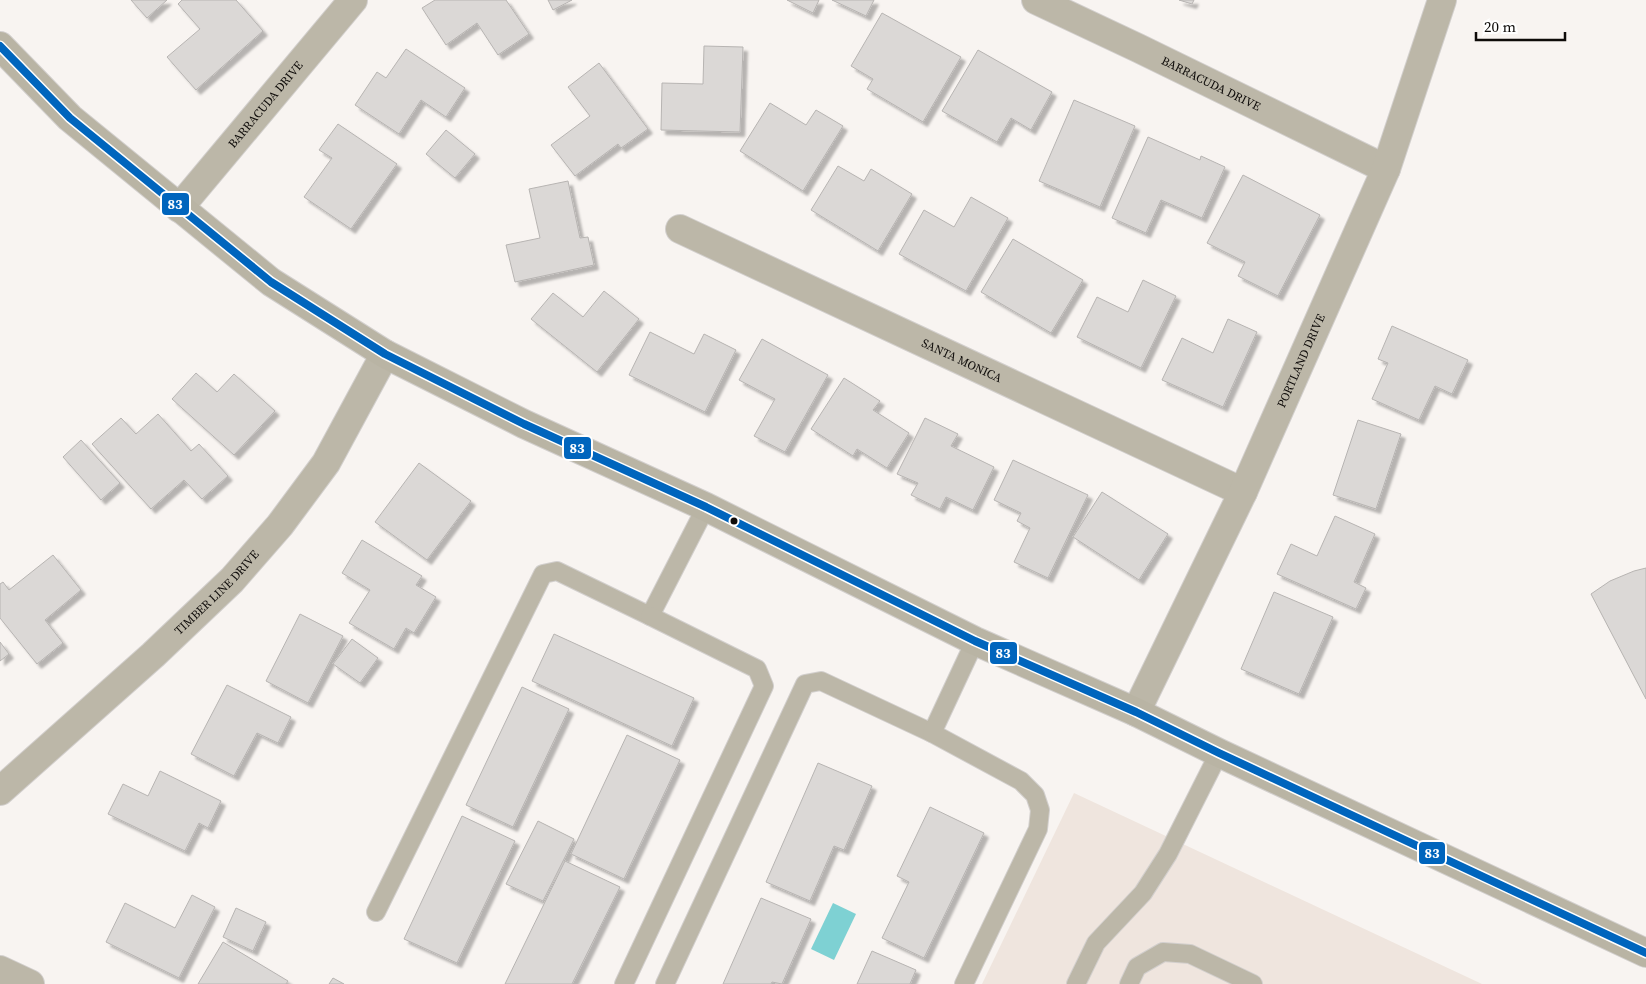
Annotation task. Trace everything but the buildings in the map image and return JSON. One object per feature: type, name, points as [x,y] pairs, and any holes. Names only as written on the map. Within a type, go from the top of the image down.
[{"type":"main road","points":[[0,46],[70,118],[271,282],[385,354],[524,424],[706,506],[975,641],[1136,712],[1219,753],[1646,953]]},
{"type":"street","name":"BARRACUDA DRIVE","points":[[1036,0],[1386,169]]},
{"type":"street","name":"PORTLAND DRIVE","points":[[1136,712],[1243,492],[1386,169],[1442,0]]},
{"type":"street","name":"BARRACUDA DRIVE","points":[[179,208],[348,2]]},
{"type":"street","name":"SANTA MONICA","points":[[680,230],[1243,492]]},
{"type":"street","name":"TIMBER LINE DRIVE","points":[[0,791],[153,655],[232,580],[280,525],[326,463],[385,354]]},
{"type":"street","points":[[0,970],[30,984]]},
{"type":"lane","points":[[650,616],[706,506]]},
{"type":"lane","points":[[376,912],[543,574],[557,571],[757,669],[764,686],[624,984]]},
{"type":"lane","points":[[932,733],[975,641]]},
{"type":"lane","points":[[665,984],[805,684],[821,681],[932,733],[1021,781],[1035,794],[1040,810],[1038,829],[964,984]]},
{"type":"lane","points":[[1076,984],[1096,943],[1143,893],[1163,862],[1219,753]]},
{"type":"lane","points":[[1129,984],[1137,967],[1163,952],[1190,954],[1253,984]]},
{"type":"shaded area","points":[[1074,793],[1482,984],[982,984]]},
{"type":"water","points":[[833,903],[856,914],[834,960],[811,949]]},
{"type":"transit line","name":"83","points":[[0,46],[70,118],[271,282],[385,354],[524,424],[706,507],[975,641],[1136,712],[1219,753],[1646,953]]}]
